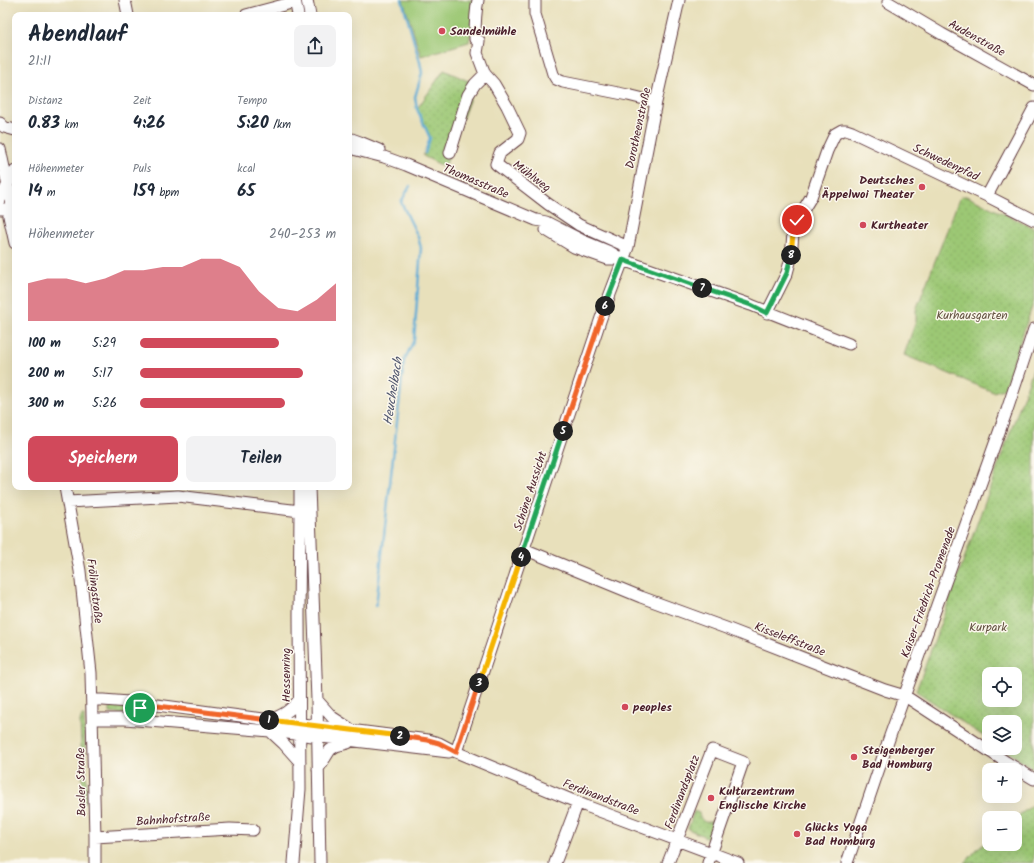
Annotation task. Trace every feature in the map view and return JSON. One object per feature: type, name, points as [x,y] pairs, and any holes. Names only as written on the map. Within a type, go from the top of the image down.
[{"type":"street","points":[[126,0],[128,12]]},
{"type":"street","points":[[307,0],[309,12]]},
{"type":"street","name":"Mühlweg","points":[[478,0],[475,13],[475,39],[479,41],[477,53],[485,74],[494,84],[520,133],[518,139],[500,153],[496,164],[548,204],[579,225],[628,247]]},
{"type":"street","points":[[535,0],[535,14],[553,74],[556,79],[563,82],[656,102]]},
{"type":"street","name":"Dorotheenstraße","points":[[622,260],[628,247],[656,102],[679,0]]},
{"type":"street","points":[[256,12],[295,1],[297,12]]},
{"type":"street","name":"Audenstraße","points":[[888,2],[1034,85]]},
{"type":"street","points":[[450,152],[468,96],[485,74]]},
{"type":"street","points":[[987,196],[1034,108]]},
{"type":"street","points":[[0,123],[4,127],[12,129]]},
{"type":"street","name":"Schwedenpfad","points":[[767,313],[787,273],[793,233],[797,220],[811,197],[827,151],[835,134],[839,130],[846,130],[987,196],[1034,220]]},
{"type":"street","name":"Thomasstraße","points":[[352,141],[360,142],[406,165],[536,220],[546,222],[581,240],[610,252],[622,260],[751,305],[767,313],[849,344]]},
{"type":"street","points":[[0,149],[6,201],[12,219]]},
{"type":"street","points":[[6,201],[12,181]]},
{"type":"street","points":[[0,220],[12,224]]},
{"type":"street","name":"Schöne Aussicht","points":[[456,752],[601,318],[622,260]]},
{"type":"street","name":"Kaiser-Friedrich-Promenade","points":[[847,863],[890,736],[1007,410],[1034,329]]},
{"type":"street","name":"Frölingstraße","points":[[66,490],[80,571],[91,672],[92,700]]},
{"type":"street","name":"Hessenring","points":[[294,863],[299,813],[300,762],[300,490]]},
{"type":"street","points":[[309,490],[317,700],[320,863]]},
{"type":"street","points":[[68,502],[178,496],[300,511]]},
{"type":"street","name":"Kisseleffstraße","points":[[524,549],[645,598],[885,690],[905,696],[1034,779]]},
{"type":"street","points":[[92,700],[142,704],[270,726],[300,762]]},
{"type":"street","name":"Basler Straße","points":[[92,700],[95,863]]},
{"type":"street","points":[[270,726],[300,700]]},
{"type":"street","points":[[317,700],[332,717],[353,730]]},
{"type":"street","points":[[142,704],[140,708],[142,720]]},
{"type":"street","points":[[93,719],[125,719],[270,726],[317,731],[353,730],[428,740],[439,743],[456,752]]},
{"type":"street","points":[[317,731],[354,741],[456,752]]},
{"type":"street","points":[[318,770],[330,750],[336,746],[354,741]]},
{"type":"street","name":"Ferdinandsplatz","points":[[668,863],[712,750],[743,762],[710,858]]},
{"type":"street","name":"Ferdinandstraße","points":[[456,752],[578,802],[677,840],[710,858],[738,863]]},
{"type":"street","points":[[555,863],[578,802]]},
{"type":"street","name":"Bahnhofstraße","points":[[95,838],[230,829],[252,830]]},
{"type":"green space","name":"Sandelmühle","points":[[403,0],[475,0],[469,42],[421,56]]},
{"type":"green space","points":[[444,70],[475,84],[445,167],[423,156],[430,138],[417,109]]},
{"type":"green space","name":"Kurhausgarten","points":[[962,196],[966,196],[1034,228],[1034,301],[1004,389],[993,392],[904,355],[916,321],[916,310],[959,199]]},
{"type":"green space","name":"Kurpark","points":[[1034,367],[1034,769],[1013,755],[1022,755],[1022,715],[982,715],[982,735],[916,691]]},
{"type":"green space","points":[[110,705],[136,708],[137,715],[110,713]]},
{"type":"green space","points":[[82,715],[84,716],[87,799],[85,803],[83,800],[80,721]]},
{"type":"green space","points":[[1034,804],[1034,863],[965,863],[982,845],[982,851],[1022,851],[1022,813]]},
{"type":"green space","points":[[694,811],[699,813],[701,819],[705,822],[715,819],[718,820],[710,839],[688,829]]},
{"type":"waterway","name":"Heuchelbach","points":[[402,0],[422,73],[415,97],[417,109],[430,138],[425,153]]},
{"type":"waterway","name":"Heuchelbach","points":[[376,606],[404,361],[414,340],[421,248],[418,237],[401,202],[410,186]]},
{"type":"place","name":"Sandelmühle","points":[[442,31]]},
{"type":"place","name":"Deutsches Äppelwoi Theater","points":[[922,187]]},
{"type":"place","name":"Kurtheater","points":[[863,225]]},
{"type":"place","name":"peoples","points":[[625,707]]},
{"type":"place","name":"Steigenberger Bad Homburg","points":[[854,757]]},
{"type":"place","name":"Kulturzentrum Englische Kirche","points":[[711,798]]},
{"type":"place","name":"Glücks Yoga Bad Homburg","points":[[797,834]]},
{"type":"route","points":[[140,708],[142,704],[365,731],[428,740],[439,743],[456,752],[563,429],[601,318],[623,260],[751,305],[767,313],[789,267],[794,227],[797,220]]}]
